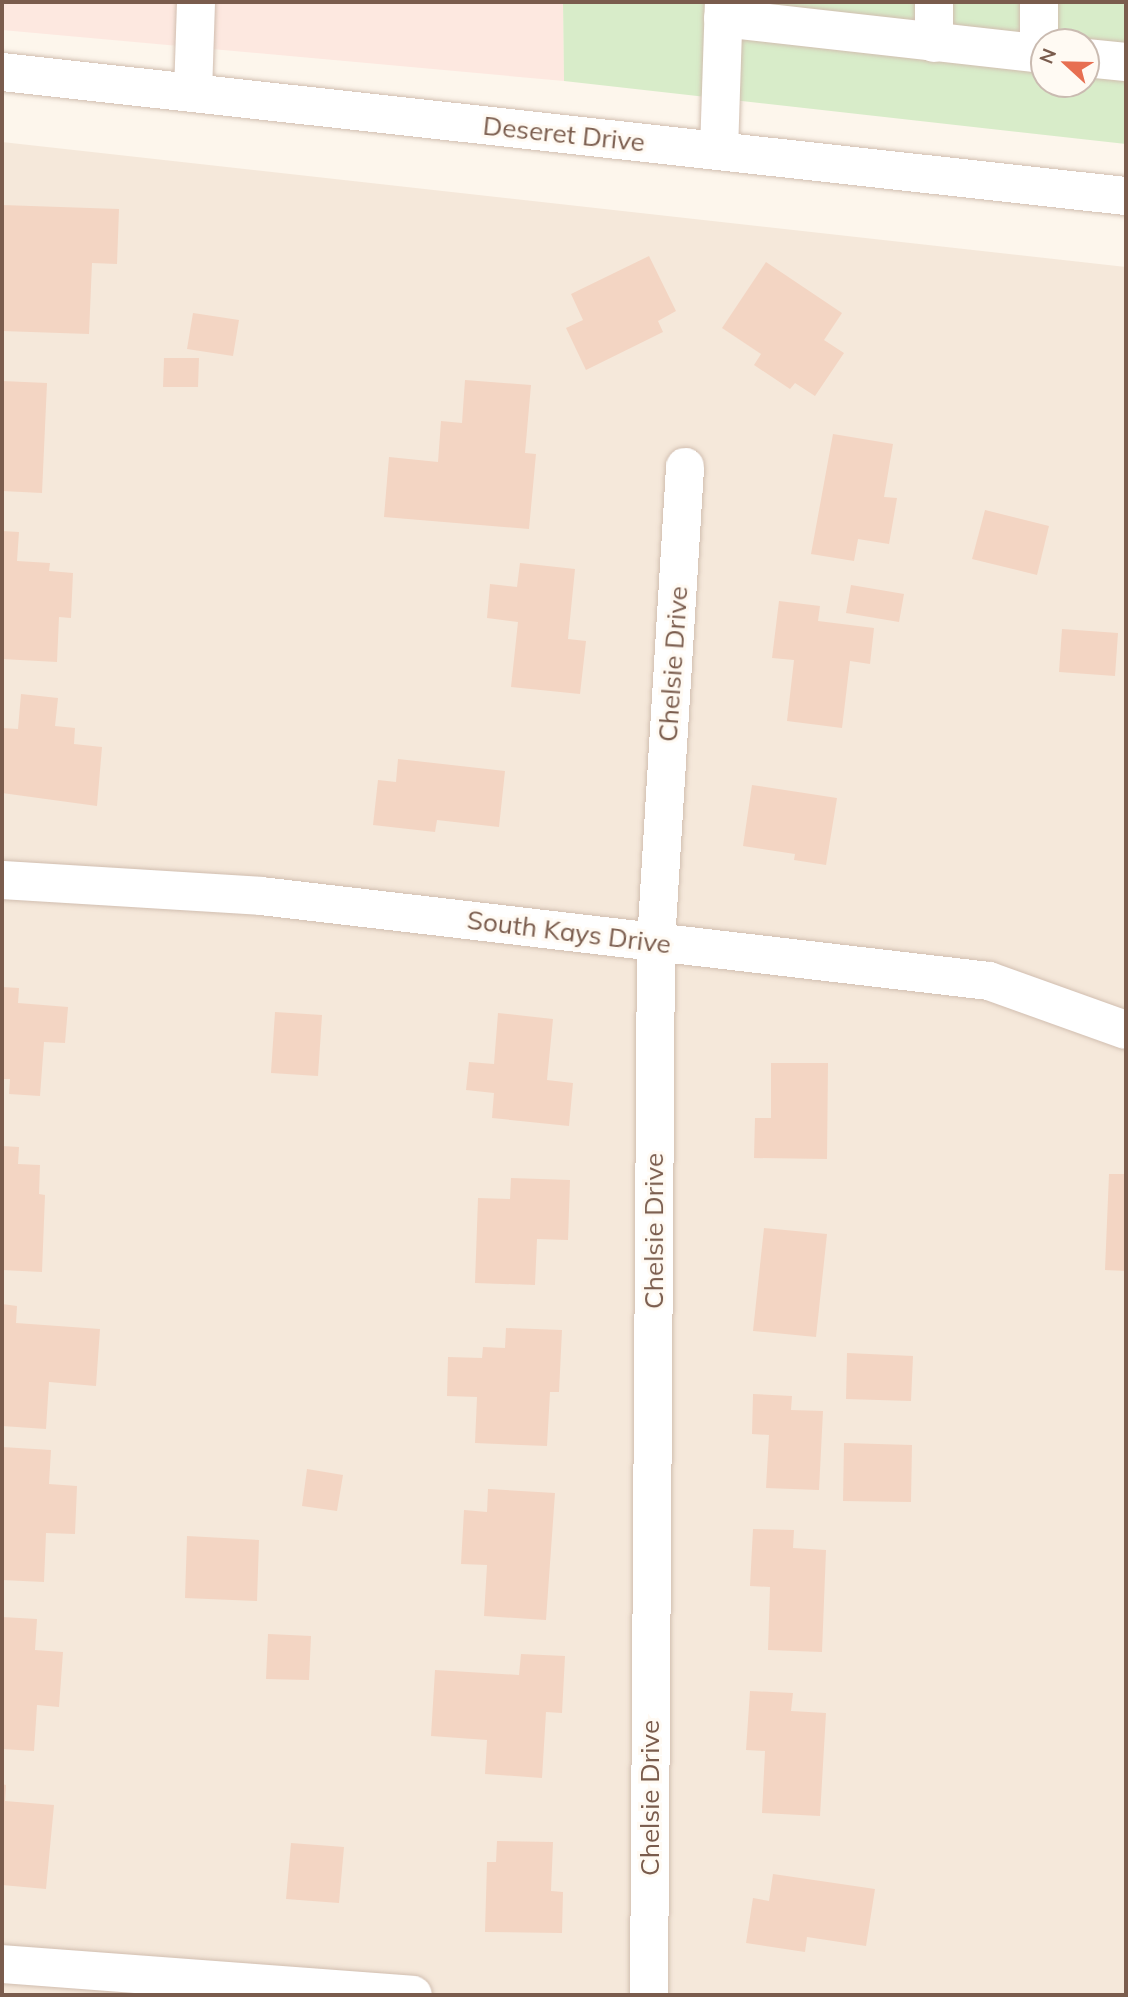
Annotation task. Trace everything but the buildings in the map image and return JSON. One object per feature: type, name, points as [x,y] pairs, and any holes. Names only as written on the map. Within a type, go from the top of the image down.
[{"type":"street","points":[[192,93],[196,2]]},
{"type":"street","points":[[934,2],[934,43]]},
{"type":"street","points":[[1039,2],[1040,28]]},
{"type":"street","points":[[719,151],[723,10],[841,17],[934,43],[1030,53]]},
{"type":"street","points":[[1100,59],[1126,62]]},
{"type":"street","name":"Deseret Drive","points":[[2,72],[1126,196]]},
{"type":"street","name":"Chelsie Drive","points":[[649,1995],[656,942],[685,467]]},
{"type":"street","name":"South Kays Drive","points":[[2,880],[261,896],[989,981],[1126,1030]]},
{"type":"street","points":[[2,1964],[309,1991],[413,1995]]},
{"type":"shaded area","points":[[2,2],[563,2],[564,81],[2,30]]},
{"type":"shaded area","points":[[2,142],[1126,267],[1126,1995],[2,1995]]},
{"type":"green space","points":[[563,2],[1126,2],[1126,144],[564,81]]}]
